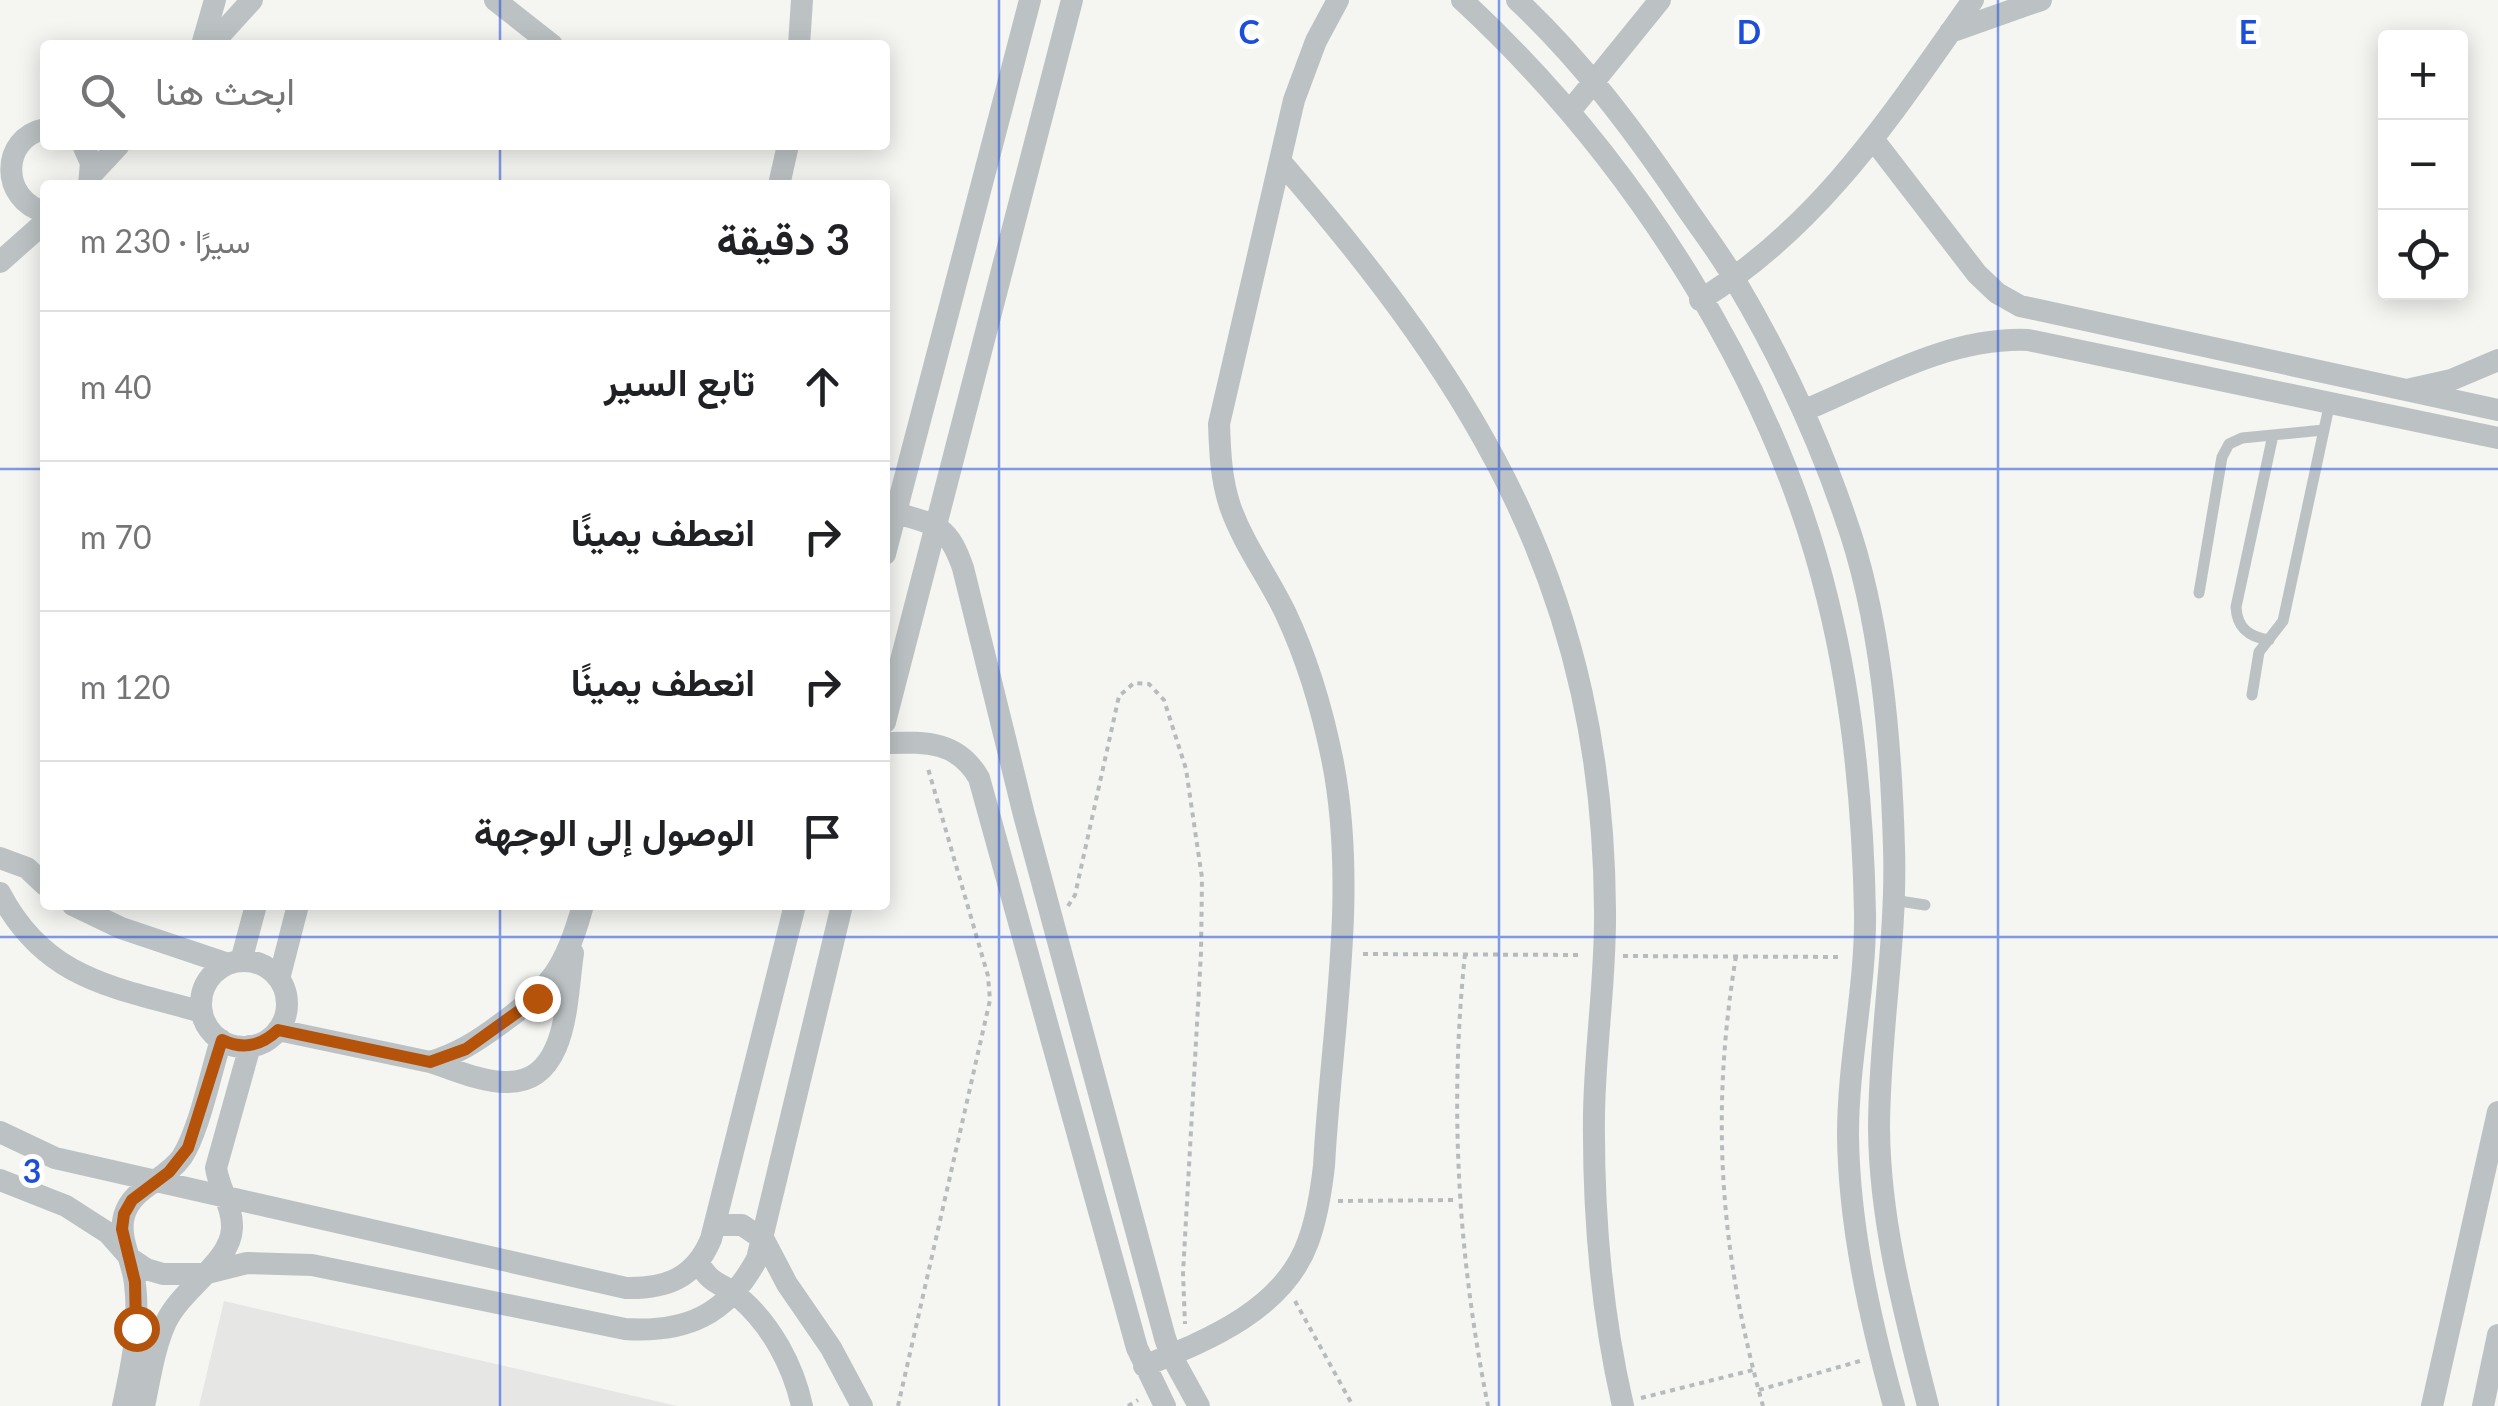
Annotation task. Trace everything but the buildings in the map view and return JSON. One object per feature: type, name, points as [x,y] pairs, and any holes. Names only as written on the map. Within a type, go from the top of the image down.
[{"type":"street","points":[[203,40],[215,0]]},
{"type":"street","points":[[216,40],[252,0]]},
{"type":"street","points":[[496,0],[546,40]]},
{"type":"street","points":[[890,535],[1030,0]]},
{"type":"street","points":[[890,704],[1072,0]]},
{"type":"street","points":[[1144,1366],[1226,1330],[1284,1282],[1307,1246],[1319,1202],[1341,914],[1342,837],[1332,760],[1314,686],[1286,614],[1230,508],[1220,467],[1218,424],[1294,100],[1316,41],[1338,0]]},
{"type":"street","points":[[1462,0],[1508,42],[1616,170],[1700,300],[1745,380],[1778,448],[1806,523],[1844,678],[1862,835],[1863,958],[1851,1060],[1848,1136],[1853,1206],[1864,1281],[1894,1405],[1920,1406]]},
{"type":"street","points":[[1516,0],[1595,82],[1735,278],[1804,411],[1846,520],[1869,611],[1892,786],[1893,900],[1880,1060],[1882,1186],[1894,1276],[1928,1406]]},
{"type":"street","points":[[1570,111],[1660,0]]},
{"type":"street","points":[[1700,300],[1766,254],[1824,200],[1973,0]]},
{"type":"street","points":[[1950,32],[2042,0]]},
{"type":"street","points":[[799,40],[800,5]]},
{"type":"street","points":[[40,131],[9,137],[8,163],[10,186],[24,204],[40,210]]},
{"type":"street","points":[[1873,139],[1977,274],[1997,293],[2020,306],[2498,410]]},
{"type":"street","points":[[85,150],[91,163],[90,180]]},
{"type":"street","points":[[90,180],[115,150]]},
{"type":"street","points":[[781,180],[787,150]]},
{"type":"street","points":[[1280,161],[1354,246],[1424,341],[1476,424],[1532,531],[1567,627],[1590,726],[1602,819],[1605,914],[1594,1114],[1598,1243],[1610,1347],[1623,1404]]},
{"type":"street","points":[[0,262],[40,226]]},
{"type":"street","points":[[1804,411],[1944,351],[2012,339],[2046,342],[2498,438]]},
{"type":"street","points":[[2404,390],[2452,380],[2498,360]]},
{"type":"street","points":[[896,513],[938,525],[963,568],[1051,916],[1178,1352],[1199,1406]]},
{"type":"street","points":[[890,629],[910,634]]},
{"type":"street","points":[[890,743],[921,742],[950,748],[972,766],[979,778],[1144,1366],[1165,1406]]},
{"type":"street","points":[[979,778],[994,780],[1013,769]]},
{"type":"street","points":[[994,825],[1004,816],[1024,815]]},
{"type":"street","points":[[0,858],[27,868],[40,880]]},
{"type":"street","points":[[0,893],[24,932],[54,961],[92,980],[202,1012]]},
{"type":"street","points":[[83,910],[121,928],[234,962],[262,965],[284,988],[286,1010],[278,1030],[250,1046],[222,1040],[208,1028],[202,1012],[206,984],[234,962],[254,910]]},
{"type":"street","points":[[279,979],[297,910]]},
{"type":"street","points":[[278,1030],[430,1062],[502,1083],[520,1081],[551,1060],[559,1043],[582,910]]},
{"type":"street","points":[[0,1132],[55,1158],[626,1288],[649,1289],[671,1284],[699,1263],[716,1225],[795,910]]},
{"type":"street","points":[[0,1180],[88,1218],[131,1259],[163,1274],[203,1274],[247,1262],[312,1265],[624,1330],[655,1331],[684,1326],[712,1312],[735,1293],[748,1277],[764,1240],[841,910]]},
{"type":"street","points":[[430,1062],[466,1049],[537,998],[576,932]]},
{"type":"street","points":[[123,1406],[136,1328],[131,1259],[122,1229],[124,1214],[132,1200],[180,1160],[188,1148],[222,1040]]},
{"type":"street","points":[[144,1406],[152,1363],[166,1324],[182,1296],[218,1263],[228,1248],[233,1231],[232,1213],[216,1168],[250,1046]]},
{"type":"street","points":[[205,1092],[234,1100]]},
{"type":"street","points":[[2432,1406],[2498,1112]]},
{"type":"street","points":[[716,1225],[742,1224],[764,1240],[862,1406]]},
{"type":"street","points":[[699,1263],[713,1282],[735,1293],[753,1310],[781,1350],[802,1406]]},
{"type":"street","points":[[2483,1406],[2498,1335]]},
{"type":"lane","points":[[2252,695],[2257,657],[2283,621],[2330,402]]},
{"type":"lane","points":[[2199,593],[2229,444],[2242,438],[2324,430]]},
{"type":"lane","points":[[2269,640],[2258,639],[2241,627],[2236,608],[2273,434]]},
{"type":"lane","points":[[1893,900],[1926,905]]},
{"type":"path","points":[[1051,916],[1065,910],[1075,895],[1118,696],[1134,682],[1149,684],[1164,700],[1181,752],[1193,804],[1202,878],[1202,953],[1178,1352]]},
{"type":"path","points":[[898,1406],[987,1016],[990,988],[921,742]]},
{"type":"path","points":[[1465,954],[1456,1071],[1458,1200],[1470,1308],[1488,1406]]},
{"type":"path","points":[[1736,956],[1724,1048],[1720,1141],[1730,1264],[1764,1406]]},
{"type":"path","points":[[1319,1202],[1458,1200]]},
{"type":"path","points":[[1284,1282],[1353,1406]]},
{"type":"path","points":[[1759,1390],[1882,1355]]},
{"type":"path","points":[[1623,1404],[1753,1370]]},
{"type":"shaded area","points":[[224,1301],[677,1406],[199,1406]]},
{"type":"route","points":[[136,1328],[135,1282],[124,1245],[124,1214],[143,1188],[169,1172],[188,1148],[222,1040],[235,1046],[250,1046],[278,1030],[430,1062],[466,1049],[537,998]]}]
